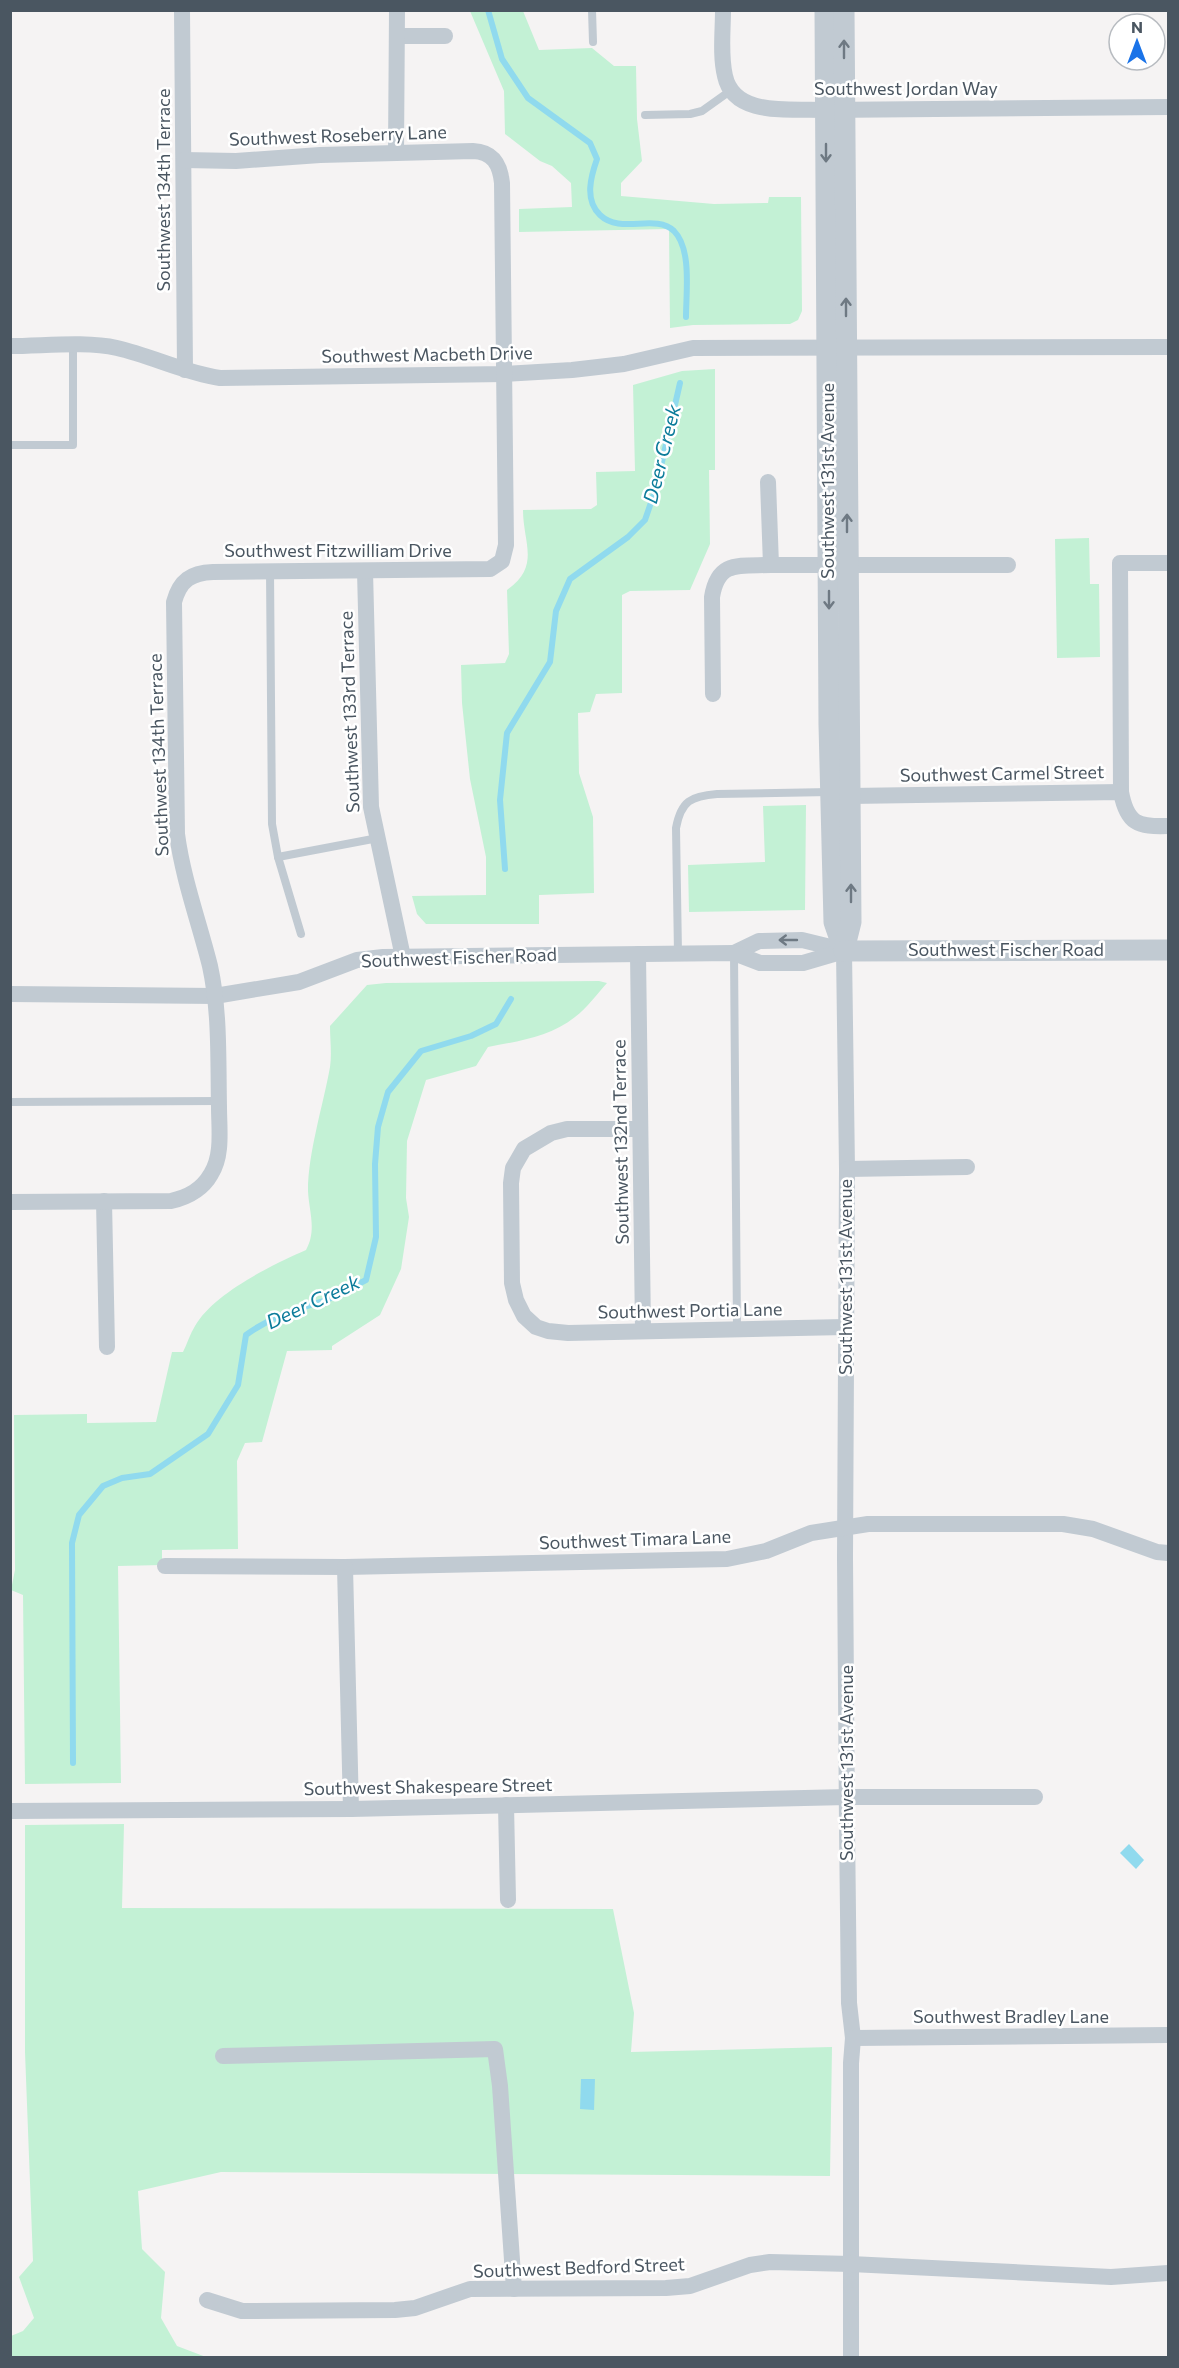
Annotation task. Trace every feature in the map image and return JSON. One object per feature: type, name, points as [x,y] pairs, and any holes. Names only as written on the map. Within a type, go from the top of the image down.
[{"type":"street","name":"Southwest 134th Terrace","points":[[182,10],[185,370]]},
{"type":"street","points":[[396,152],[397,10]]},
{"type":"street","points":[[723,10],[723,59],[730,91]]},
{"type":"street","name":"Southwest 131st Avenue","points":[[825,10],[835,110]]},
{"type":"street","name":"Southwest 131st Avenue","points":[[844,10],[835,110],[837,564],[841,794],[851,922],[844,951],[847,1169],[845,1327],[847,1797],[849,2003],[853,2038],[851,2063],[851,2358]]},
{"type":"street","points":[[397,36],[445,36]]},
{"type":"street","name":"Southwest Jordan Way","points":[[730,91],[738,99],[750,105],[770,108],[835,110],[1168,107]]},
{"type":"street","name":"Southwest Roseberry Lane","points":[[184,160],[236,161],[396,152],[479,152],[492,157],[498,165],[502,183],[505,374]]},
{"type":"street","name":"Southwest Macbeth Drive","points":[[10,346],[93,345],[118,348],[201,375],[220,378],[505,374],[624,364],[693,348],[836,348]]},
{"type":"street","points":[[836,348],[1168,347]]},
{"type":"street","name":"Southwest Fitzwilliam Drive","points":[[182,581],[200,573],[482,569],[496,566],[502,561],[506,545],[505,374]]},
{"type":"street","points":[[768,482],[771,565]]},
{"type":"street","points":[[1120,792],[1120,563],[1168,563]]},
{"type":"street","points":[[713,694],[712,597],[717,576],[724,571],[736,566],[771,565],[1008,565]]},
{"type":"street","name":"Southwest 133rd Terrace","points":[[365,571],[369,792],[403,957]]},
{"type":"street","name":"Southwest 134th Terrace","points":[[10,1202],[171,1201],[189,1196],[203,1186],[212,1173],[219,1151],[215,996],[210,966],[180,860],[177,834],[174,602],[182,581]]},
{"type":"street","name":"Southwest Carmel Street","points":[[841,794],[1120,792],[1123,805],[1132,819],[1145,826],[1168,826]]},
{"type":"street","name":"Southwest Fischer Road","points":[[10,994],[215,996],[299,982],[357,960],[403,957],[734,953],[759,941],[802,940],[844,951],[1168,950]]},
{"type":"street","name":"Southwest 132nd Terrace","points":[[638,954],[643,1330]]},
{"type":"street","name":"Southwest Portia Lane","points":[[639,1129],[559,1130],[530,1144],[516,1161],[511,1183],[512,1283],[520,1309],[529,1322],[548,1331],[568,1333],[845,1327]]},
{"type":"street","name":"Southwest 131st Avenue","points":[[847,1169],[967,1167]]},
{"type":"street","points":[[104,1201],[107,1347]]},
{"type":"street","name":"Southwest Timara Lane","points":[[165,1566],[345,1567],[728,1558],[766,1551],[811,1533],[868,1524],[1063,1524],[1093,1528],[1157,1552],[1168,1553]]},
{"type":"street","points":[[345,1567],[351,1809]]},
{"type":"street","name":"Southwest Shakespeare Street","points":[[10,1811],[351,1809],[847,1797],[1035,1797]]},
{"type":"street","points":[[506,1805],[508,1900]]},
{"type":"street","name":"Southwest Bradley Lane","points":[[853,2038],[1168,2035]]},
{"type":"street","points":[[223,2056],[495,2049],[507,2171],[514,2289]]},
{"type":"street","name":"Southwest Bedford Street","points":[[207,2300],[242,2311],[396,2310],[415,2307],[470,2289],[666,2289],[690,2286],[750,2265],[770,2262],[1111,2277],[1168,2273]]},
{"type":"lane","points":[[592,10],[593,42]]},
{"type":"lane","points":[[645,115],[690,114],[702,111],[730,91]]},
{"type":"lane","points":[[10,446],[73,445],[73,346]]},
{"type":"lane","points":[[270,571],[272,824],[301,934]]},
{"type":"lane","name":"Southwest Carmel Street","points":[[678,954],[676,828],[678,816],[684,804],[699,795],[841,794]]},
{"type":"lane","points":[[279,857],[378,838]]},
{"type":"lane","points":[[734,953],[737,1329]]},
{"type":"lane","points":[[10,1102],[219,1101]]},
{"type":"green space","points":[[470,11],[523,11],[539,50],[592,48],[614,66],[636,66],[637,119],[642,161],[621,183],[621,196],[714,204],[768,203],[769,197],[801,197],[802,311],[798,320],[790,324],[693,325],[670,328],[669,229],[519,232],[519,209],[572,207],[571,183],[552,166],[540,161],[505,134],[504,91]]},
{"type":"green space","points":[[715,369],[715,470],[709,470],[710,544],[690,590],[630,591],[622,595],[622,693],[596,694],[590,712],[578,713],[579,773],[593,817],[594,893],[539,895],[539,924],[426,924],[417,914],[412,896],[486,895],[486,857],[470,779],[462,703],[461,665],[505,663],[509,654],[507,590],[524,572],[528,553],[523,510],[591,509],[597,505],[596,472],[635,471],[633,385],[682,371]]},
{"type":"green space","points":[[1089,538],[1090,584],[1099,584],[1100,657],[1057,658],[1055,539]]},
{"type":"green space","points":[[806,805],[805,910],[689,912],[688,865],[765,862],[763,806]]},
{"type":"green space","points":[[599,981],[607,983],[584,1009],[565,1024],[545,1034],[488,1047],[476,1066],[426,1080],[407,1141],[406,1198],[409,1217],[401,1269],[380,1315],[332,1346],[332,1350],[287,1351],[262,1442],[245,1443],[237,1461],[238,1549],[162,1550],[162,1565],[118,1566],[121,1783],[25,1784],[23,1595],[11,1590],[15,1570],[14,1415],[87,1414],[87,1423],[156,1422],[172,1352],[183,1352],[193,1329],[204,1314],[216,1302],[245,1281],[306,1250],[312,1228],[308,1191],[309,1176],[313,1145],[330,1067],[330,1026],[367,985]]},
{"type":"green space","points":[[124,1824],[122,1908],[613,1909],[634,2013],[631,2052],[832,2047],[830,2176],[221,2172],[138,2191],[142,2249],[165,2272],[161,2318],[177,2346],[206,2357],[11,2358],[11,2336],[23,2331],[34,2318],[19,2277],[33,2261],[25,2052],[25,1825]]},
{"type":"water","points":[[1129,1844],[1144,1860],[1136,1869],[1120,1853]]},
{"type":"water","points":[[581,2079],[595,2079],[594,2110],[580,2109]]},
{"type":"waterway","name":"Deer Creek","points":[[488,10],[502,59],[528,98],[590,143],[597,159],[591,180],[590,195],[600,215],[608,221],[618,223],[648,223],[666,226],[680,239],[687,272],[686,317]]},
{"type":"waterway","name":"Deer Creek","points":[[505,869],[500,800],[507,733],[550,662],[556,611],[570,579],[628,537],[645,520],[656,488],[680,383]]},
{"type":"waterway","name":"Deer Creek","points":[[73,1763],[72,1543],[79,1515],[103,1486],[122,1478],[150,1474],[208,1434],[238,1385],[246,1335],[274,1319],[329,1299],[366,1280],[376,1237],[375,1164],[378,1127],[388,1092],[421,1051],[471,1036],[496,1024],[511,999]]}]
